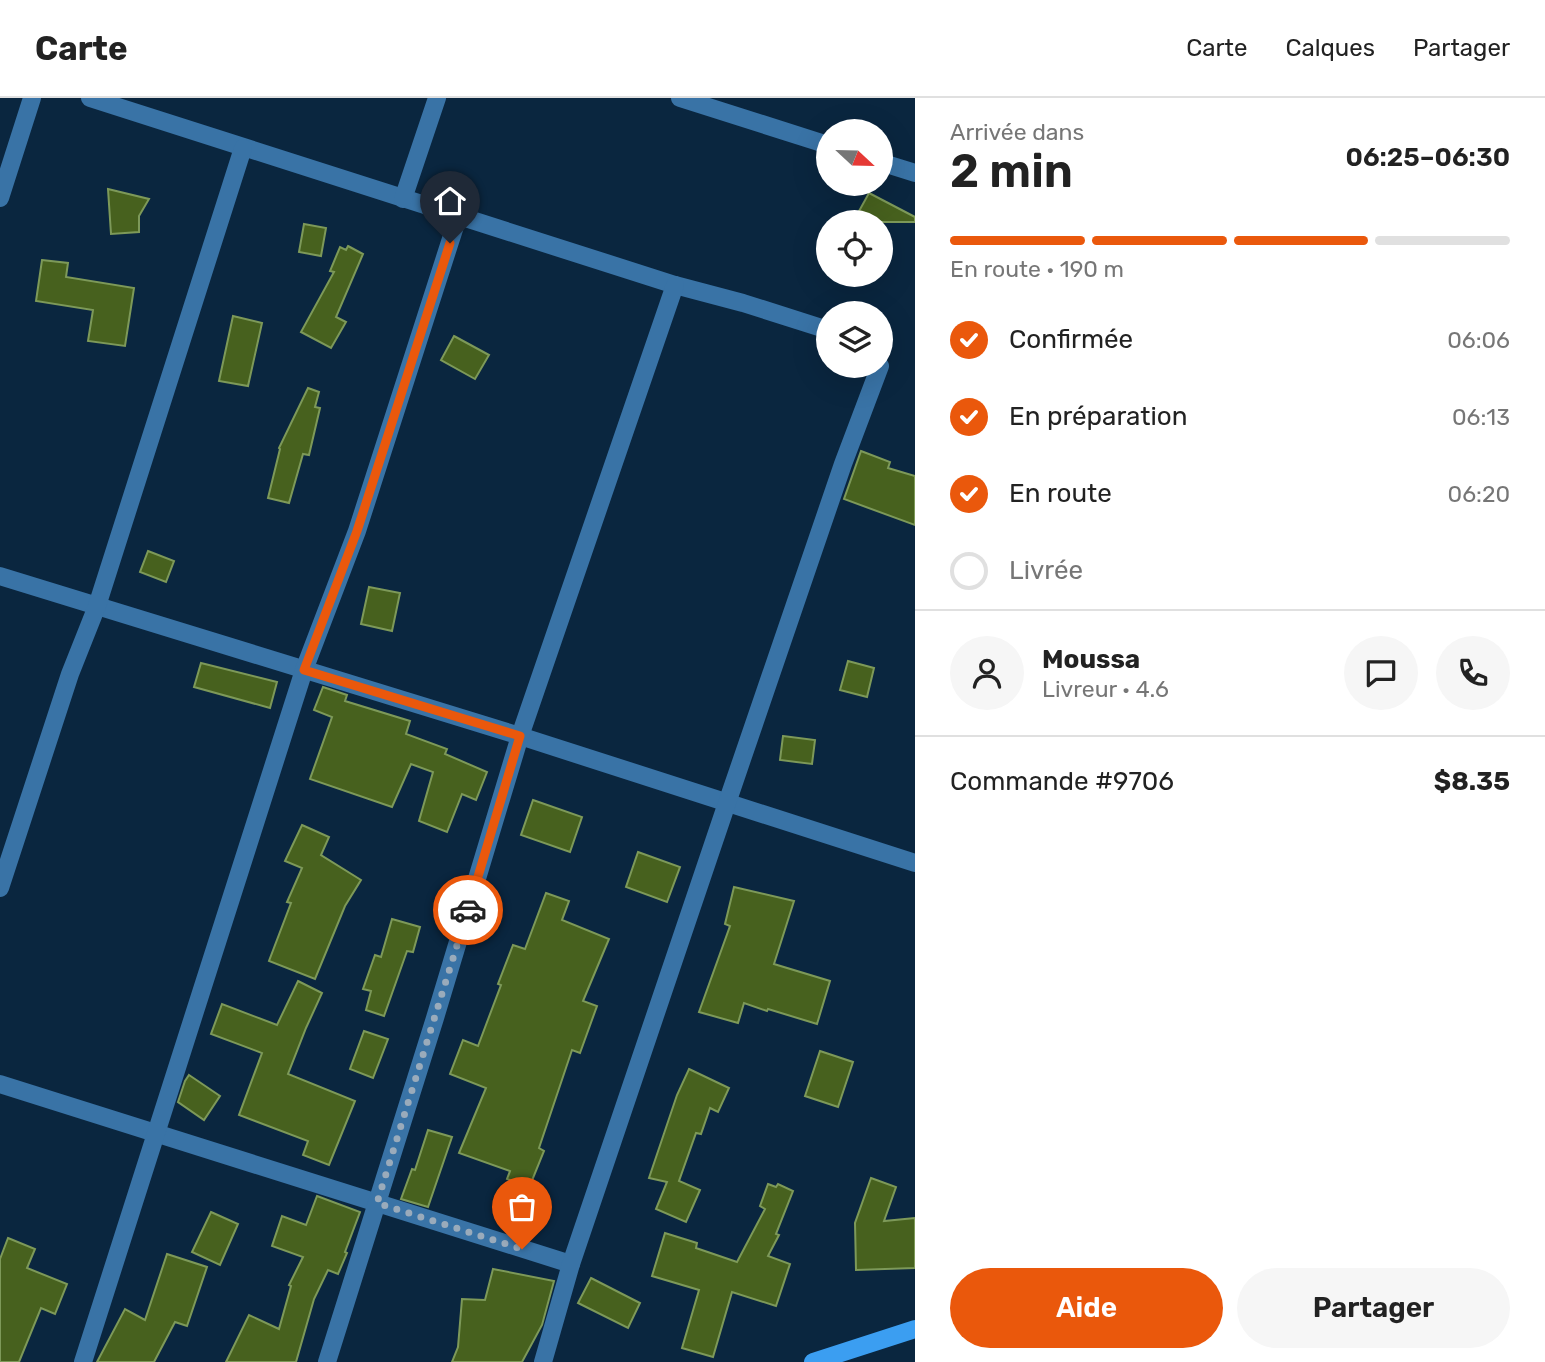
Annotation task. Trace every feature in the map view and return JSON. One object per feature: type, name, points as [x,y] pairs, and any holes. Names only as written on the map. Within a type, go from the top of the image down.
[{"type":"street","points":[[0,198],[32,98]]},
{"type":"street","points":[[90,98],[458,217],[816,326]]},
{"type":"street","points":[[403,199],[437,98]]},
{"type":"street","points":[[680,98],[816,141]]},
{"type":"street","points":[[0,888],[70,674],[97,606],[243,148]]},
{"type":"street","points":[[893,166],[915,173]]},
{"type":"street","points":[[83,1362],[304,670],[357,531],[458,217]]},
{"type":"street","points":[[327,1362],[520,736],[675,285]]},
{"type":"street","points":[[542,1362],[571,1265],[727,803],[843,464],[875,378]]},
{"type":"street","points":[[0,576],[520,736],[915,863]]},
{"type":"street","points":[[0,1084],[571,1265]]},
{"type":"street","points":[[813,1362],[915,1329]]},
{"type":"building","points":[[108,189],[149,199],[139,216],[139,232],[111,234]]},
{"type":"building","points":[[867,196],[875,196],[915,217],[915,222],[893,222],[893,210],[860,210]]},
{"type":"building","points":[[304,224],[326,228],[321,256],[299,252]]},
{"type":"building","points":[[348,246],[363,254],[336,317],[346,322],[331,348],[301,332],[334,272],[330,271],[340,247],[346,250]]},
{"type":"building","points":[[42,260],[68,263],[66,277],[134,288],[125,346],[88,341],[93,310],[36,301]]},
{"type":"building","points":[[233,316],[262,323],[248,386],[219,381]]},
{"type":"building","points":[[454,336],[489,355],[475,379],[441,360]]},
{"type":"building","points":[[308,388],[319,392],[315,407],[320,408],[309,455],[303,454],[289,503],[268,498],[279,448]]},
{"type":"building","points":[[861,451],[890,462],[888,468],[915,476],[915,525],[844,499]]},
{"type":"building","points":[[148,551],[174,561],[166,582],[140,572]]},
{"type":"building","points":[[369,587],[400,593],[392,631],[361,624]]},
{"type":"building","points":[[848,661],[874,668],[867,697],[840,690]]},
{"type":"building","points":[[201,663],[277,682],[270,708],[194,687]]},
{"type":"building","points":[[323,687],[347,695],[345,701],[410,721],[406,734],[447,749],[445,754],[487,772],[476,800],[462,794],[447,832],[419,821],[433,772],[411,764],[392,807],[310,779],[332,717],[314,710]]},
{"type":"building","points":[[783,736],[815,740],[812,764],[780,760]]},
{"type":"building","points":[[533,800],[582,817],[570,852],[521,835]]},
{"type":"building","points":[[302,825],[329,837],[321,855],[361,880],[345,906],[315,979],[269,961],[291,903],[287,902],[302,868],[285,861]]},
{"type":"building","points":[[638,852],[680,867],[667,902],[626,887]]},
{"type":"building","points":[[734,887],[794,901],[774,964],[830,981],[817,1024],[744,1003],[738,1023],[699,1012],[730,926],[725,924]]},
{"type":"building","points":[[546,893],[569,901],[562,920],[609,939],[583,1001],[597,1006],[580,1053],[572,1050],[539,1148],[544,1151],[529,1188],[507,1179],[510,1171],[459,1153],[486,1088],[450,1074],[463,1040],[478,1046],[513,945],[525,949]]},
{"type":"building","points":[[392,919],[420,927],[413,952],[407,951],[384,1016],[366,1010],[371,991],[363,989],[375,955],[381,957]]},
{"type":"building","points":[[298,981],[322,993],[288,1074],[355,1101],[329,1165],[303,1155],[308,1141],[239,1115],[262,1053],[211,1034],[222,1004],[277,1025]]},
{"type":"building","points":[[364,1031],[388,1039],[373,1078],[350,1069]]},
{"type":"building","points":[[820,1051],[853,1062],[838,1107],[805,1096]]},
{"type":"building","points":[[689,1069],[729,1088],[718,1112],[710,1108],[701,1134],[696,1133],[679,1181],[700,1190],[686,1222],[656,1209],[667,1182],[649,1178],[677,1095]]},
{"type":"building","points":[[189,1075],[220,1096],[204,1120],[178,1102]]},
{"type":"building","points":[[428,1130],[452,1137],[428,1207],[401,1199],[412,1169],[415,1170]]},
{"type":"building","points":[[871,1178],[896,1187],[884,1221],[915,1218],[915,1268],[856,1270],[855,1223]]},
{"type":"building","points":[[768,1184],[776,1187],[778,1184],[793,1191],[776,1234],[779,1235],[768,1256],[790,1264],[776,1306],[732,1292],[713,1357],[682,1348],[699,1290],[652,1276],[665,1233],[697,1243],[696,1248],[737,1262],[765,1209],[760,1206]]},
{"type":"building","points":[[317,1196],[360,1212],[338,1274],[328,1270],[314,1299],[296,1362],[226,1362],[249,1315],[279,1329],[291,1286],[289,1285],[303,1257],[272,1246],[282,1216],[306,1225]]},
{"type":"building","points":[[211,1212],[238,1224],[220,1265],[192,1252]]},
{"type":"building","points":[[8,1238],[35,1249],[27,1268],[67,1284],[55,1314],[41,1308],[19,1362],[0,1362],[0,1259]]},
{"type":"building","points":[[167,1254],[207,1267],[187,1326],[175,1322],[154,1362],[97,1362],[125,1309],[145,1320]]},
{"type":"building","points":[[493,1269],[554,1281],[542,1325],[522,1362],[452,1362],[458,1347],[462,1299],[485,1300]]},
{"type":"building","points":[[591,1278],[640,1303],[628,1328],[578,1303]]},
{"type":"way so far","points":[[468,910],[377,1203],[522,1249]]},
{"type":"route","points":[[450,243],[357,531],[304,670],[520,736],[468,910]]}]
